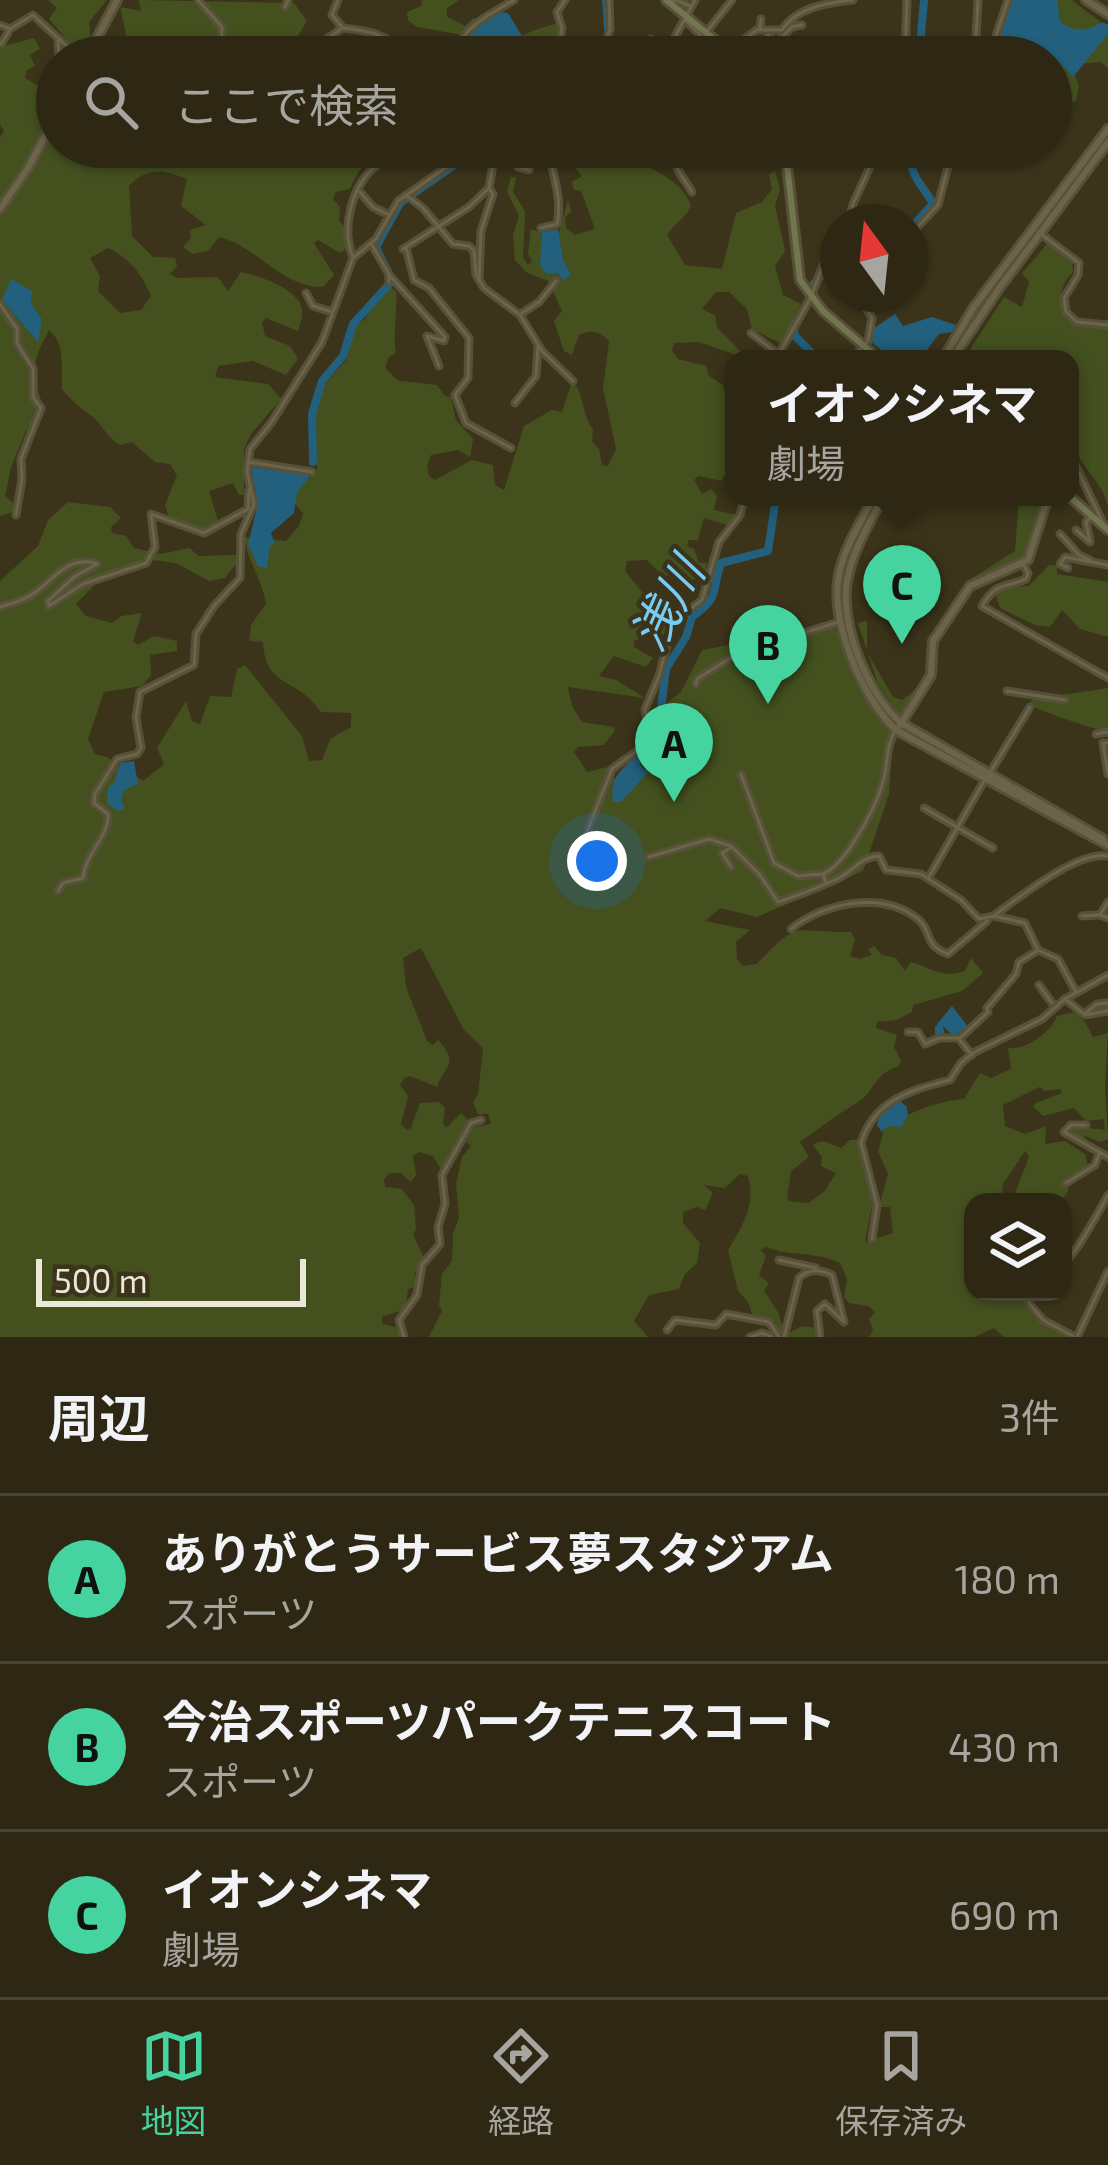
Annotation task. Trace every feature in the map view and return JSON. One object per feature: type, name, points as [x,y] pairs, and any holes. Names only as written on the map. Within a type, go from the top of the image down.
[{"type":"main road","points":[[668,2],[706,36]]},
{"type":"main road","points":[[787,168],[796,266],[811,297],[870,350]]},
{"type":"main road","points":[[1079,505],[1105,527]]},
{"type":"street","points":[[98,36],[115,0]]},
{"type":"street","points":[[198,0],[222,27],[221,36]]},
{"type":"street","points":[[285,7],[288,0]]},
{"type":"street","points":[[338,0],[332,15],[343,28]]},
{"type":"street","points":[[466,36],[477,21],[514,0]]},
{"type":"street","points":[[561,36],[557,12],[566,0]]},
{"type":"street","points":[[608,36],[609,0]]},
{"type":"street","points":[[668,2],[676,0],[691,7]]},
{"type":"street","points":[[675,36],[695,0]]},
{"type":"street","points":[[703,36],[732,0]]},
{"type":"street","points":[[746,36],[782,30],[791,18],[818,6],[853,0]]},
{"type":"street","points":[[906,36],[907,0]]},
{"type":"street","points":[[976,36],[978,0]]},
{"type":"street","points":[[996,36],[1008,0]]},
{"type":"street","points":[[1086,0],[1108,14]]},
{"type":"street","points":[[1,44],[9,29],[33,15],[57,36]]},
{"type":"street","points":[[685,17],[707,36]]},
{"type":"street","points":[[759,31],[761,19]]},
{"type":"street","points":[[0,25],[9,29]]},
{"type":"street","points":[[786,36],[802,25]]},
{"type":"street","points":[[331,36],[343,28],[386,36]]},
{"type":"street","points":[[948,350],[974,308],[1108,129]]},
{"type":"street","points":[[958,350],[1108,142]]},
{"type":"street","points":[[0,209],[36,148]]},
{"type":"street","points":[[0,607],[29,596],[68,566],[91,560],[98,564],[74,577],[47,604],[83,584],[146,562],[154,547],[151,514],[204,532],[248,509],[248,462],[254,440],[271,423],[322,342],[353,258],[346,224],[359,190],[375,168]]},
{"type":"street","points":[[353,258],[371,244],[406,195],[445,168]]},
{"type":"street","points":[[405,247],[489,188],[493,168]]},
{"type":"street","points":[[522,168],[529,170]]},
{"type":"street","points":[[541,229],[559,219],[561,200],[554,168]]},
{"type":"street","points":[[678,168],[692,192]]},
{"type":"street","points":[[853,204],[869,168]]},
{"type":"street","points":[[928,216],[938,205],[948,168]]},
{"type":"street","points":[[479,280],[481,231],[493,194],[489,188]]},
{"type":"street","points":[[359,190],[388,215]]},
{"type":"street","points":[[406,195],[453,244],[474,251],[479,280],[520,315],[538,346],[573,381]]},
{"type":"street","points":[[420,228],[424,235]]},
{"type":"street","points":[[1040,233],[1078,263],[1078,274],[1064,298],[1066,312],[1077,322],[1108,325]]},
{"type":"street","points":[[401,238],[414,280],[429,288],[469,338],[469,378],[448,399]]},
{"type":"street","points":[[371,244],[390,279],[445,337],[444,341],[427,336],[439,366]]},
{"type":"street","points":[[781,350],[820,272]]},
{"type":"street","points":[[520,315],[556,281]]},
{"type":"street","points":[[306,293],[313,306],[334,313]]},
{"type":"street","points":[[0,304],[17,329],[16,343],[35,376],[33,397],[41,408],[21,459],[16,515]]},
{"type":"street","points":[[860,350],[870,312]]},
{"type":"street","points":[[751,333],[776,350]]},
{"type":"street","points":[[515,403],[536,376],[538,346]]},
{"type":"street","points":[[455,394],[466,423],[511,448]]},
{"type":"street","points":[[248,462],[312,472]]},
{"type":"street","points":[[1079,473],[1105,527]]},
{"type":"street","points":[[58,891],[63,883],[82,878],[109,824],[108,814],[94,803],[94,794],[117,759],[137,754],[141,748],[136,717],[140,692],[194,665],[196,634],[240,578],[242,534],[254,503],[250,489]]},
{"type":"street","points":[[580,870],[588,829],[612,769],[641,748],[645,709],[673,622],[702,599],[719,542],[742,506]]},
{"type":"street","points":[[870,506],[841,566],[836,598],[868,697],[899,726],[1108,844]]},
{"type":"street","points":[[878,506],[856,551],[844,592],[865,672],[899,726]]},
{"type":"street","points":[[741,774],[773,863],[798,876],[824,874],[843,861],[882,786],[889,742],[932,672],[937,633],[970,586],[1023,564],[1045,506]]},
{"type":"street","points":[[1076,530],[1090,542],[1086,522],[1092,516]]},
{"type":"street","points":[[1060,533],[1079,555],[1106,565],[1108,574]]},
{"type":"street","points":[[1068,568],[1060,564],[1065,557],[1090,560]]},
{"type":"street","points":[[1023,564],[1026,579],[1000,584],[982,606],[1108,678]]},
{"type":"street","points":[[696,684],[727,657],[841,621]]},
{"type":"street","points":[[1007,692],[1065,700]]},
{"type":"street","points":[[928,879],[1030,706]]},
{"type":"street","points":[[1096,734],[1108,732]]},
{"type":"street","points":[[1108,743],[1103,743],[1108,774]]},
{"type":"street","points":[[924,808],[993,848]]},
{"type":"street","points":[[649,857],[709,839],[721,840],[760,875],[774,900],[826,883],[872,855],[879,856],[890,872],[911,872],[928,879],[961,900],[974,916],[988,920]]},
{"type":"street","points":[[731,867],[722,853],[732,847]]},
{"type":"street","points":[[790,929],[806,916],[828,909],[880,902],[918,920],[934,947],[948,954],[1029,890],[1085,859],[1108,856]]},
{"type":"street","points":[[824,874],[826,883]]},
{"type":"street","points":[[1100,915],[1108,902]]},
{"type":"street","points":[[994,916],[1025,923],[1038,950],[1058,958],[1076,992]]},
{"type":"street","points":[[1082,916],[1108,919]]},
{"type":"street","points":[[908,1032],[918,1032],[925,1044],[939,1038],[959,1039],[988,1012],[1016,974],[1019,962],[1038,950]]},
{"type":"street","points":[[872,1239],[877,1205],[861,1143],[864,1131],[892,1100],[950,1080],[972,1054],[1042,1018],[1064,999],[1108,975]]},
{"type":"street","points":[[1040,985],[1054,1006]]},
{"type":"street","points":[[1064,999],[1084,1014],[1108,1011]]},
{"type":"street","points":[[1084,1014],[1097,1004],[1108,1003]]},
{"type":"street","points":[[959,1039],[972,1054]]},
{"type":"street","points":[[404,1337],[399,1320],[420,1289],[422,1265],[440,1244],[445,1204],[442,1175],[471,1124],[481,1120]]},
{"type":"street","points":[[1086,1125],[1071,1125],[1064,1132],[1108,1156]]},
{"type":"street","points":[[1066,1183],[1094,1165],[1099,1154]]},
{"type":"street","points":[[1072,1258],[1108,1195]]},
{"type":"street","points":[[779,1260],[832,1275],[844,1322],[825,1304],[817,1311],[820,1337]]},
{"type":"street","points":[[778,1337],[799,1278],[823,1270]]},
{"type":"street","points":[[1029,1301],[1042,1320],[1076,1337],[1108,1271]]},
{"type":"street","points":[[667,1330],[675,1320],[716,1324],[726,1314],[769,1322],[778,1337]]},
{"type":"street","points":[[750,1337],[762,1333],[778,1337]]},
{"type":"green space","points":[[48,0],[107,0],[89,22],[91,36],[64,36],[49,19],[57,8]]},
{"type":"green space","points":[[139,0],[294,3],[307,21],[298,36],[126,36],[120,7],[141,11]]},
{"type":"green space","points":[[422,0],[459,0],[447,8],[447,17],[465,26],[477,19],[463,35],[417,27],[408,20],[407,12],[421,6]]},
{"type":"green space","points":[[1050,0],[1072,0],[1108,28],[1108,68],[1100,62],[1077,64],[1072,70],[1072,36],[1048,36],[1054,25]]},
{"type":"green space","points":[[560,23],[558,36],[523,36]]},
{"type":"green space","points":[[34,38],[36,51],[30,55],[35,66],[25,78],[36,84],[36,168],[363,168],[350,189],[336,192],[333,199],[340,207],[346,249],[340,253],[318,240],[314,243],[334,275],[323,287],[294,281],[219,237],[208,251],[192,254],[183,247],[191,238],[190,230],[206,225],[181,206],[187,179],[156,172],[129,186],[132,236],[153,257],[175,258],[177,266],[170,274],[218,277],[228,291],[241,272],[286,289],[302,309],[298,331],[266,318],[262,323],[265,336],[290,346],[298,359],[286,375],[253,361],[218,366],[215,377],[268,384],[281,399],[244,449],[244,495],[239,495],[233,483],[209,491],[218,521],[205,529],[169,518],[165,505],[177,475],[170,464],[155,462],[132,442],[115,442],[62,389],[60,349],[49,330],[35,366],[45,411],[36,431],[26,431],[11,467],[5,496],[13,503],[13,512],[0,516],[0,138],[4,131],[0,124],[0,47]],"holes":[[[108,248],[134,268],[151,296],[141,310],[120,313],[98,291],[100,276],[90,258]]]},
{"type":"green space","points":[[1072,70],[1079,85],[1072,103]]},
{"type":"green space","points":[[575,168],[658,172],[682,191],[691,206],[667,235],[685,265],[722,269],[736,213],[762,202],[772,189],[769,174],[775,171],[780,190],[775,205],[785,251],[775,266],[783,295],[801,304],[782,344],[752,329],[747,309],[729,292],[716,292],[702,309],[715,315],[717,328],[739,350],[725,351],[699,342],[674,343],[672,350],[678,359],[706,366],[709,376],[723,385],[725,474],[721,481],[699,476],[694,480],[702,494],[711,489],[717,496],[714,510],[737,515],[731,526],[704,518],[698,540],[689,540],[687,546],[694,549],[699,563],[707,563],[705,577],[681,582],[681,577],[662,575],[647,560],[627,561],[625,571],[668,624],[666,635],[651,633],[634,641],[634,647],[653,658],[646,667],[614,656],[599,676],[616,680],[645,698],[568,687],[582,722],[615,730],[604,745],[578,747],[574,752],[587,772],[608,767],[617,782],[638,782],[651,767],[668,702],[681,692],[702,650],[833,625],[897,739],[892,745],[889,794],[863,871],[757,917],[720,908],[705,921],[750,930],[736,942],[737,959],[743,966],[757,964],[791,933],[808,930],[851,932],[855,939],[850,956],[872,955],[868,950],[874,946],[882,955],[896,958],[905,971],[911,962],[957,973],[965,971],[971,958],[983,973],[962,991],[913,1005],[912,1012],[896,1020],[877,1022],[876,1028],[897,1035],[894,1047],[901,1061],[862,1100],[800,1142],[809,1157],[791,1171],[787,1198],[808,1203],[824,1192],[836,1173],[821,1166],[822,1157],[813,1145],[824,1142],[841,1148],[850,1140],[860,1140],[874,1195],[865,1242],[893,1233],[890,1207],[879,1207],[888,1174],[878,1151],[881,1127],[911,1113],[964,1099],[980,1073],[991,1078],[1011,1069],[1008,1048],[1037,1039],[1057,1016],[1074,1012],[1093,1037],[1108,1033],[1108,1139],[1100,1142],[1085,1136],[1081,1140],[1065,1132],[1071,1126],[1105,1130],[1104,1119],[1086,1121],[1074,1108],[1043,1116],[1033,1106],[1062,1093],[1039,1087],[1003,1105],[1005,1126],[1025,1134],[1046,1126],[1045,1144],[1065,1141],[1085,1154],[1088,1168],[1070,1175],[1066,1193],[1015,1193],[1029,1157],[1025,1151],[1002,1193],[964,1193],[964,1301],[1028,1301],[1039,1321],[1069,1337],[1004,1337],[994,1328],[974,1337],[869,1337],[873,1330],[869,1319],[875,1312],[844,1297],[847,1279],[840,1263],[766,1247],[760,1250],[766,1256],[759,1275],[769,1283],[764,1291],[785,1335],[802,1326],[816,1328],[819,1337],[782,1337],[775,1322],[753,1316],[738,1291],[728,1250],[749,1206],[748,1176],[740,1174],[725,1188],[704,1185],[713,1193],[705,1210],[697,1207],[683,1212],[683,1223],[700,1243],[697,1263],[685,1274],[679,1289],[649,1295],[634,1321],[648,1337],[429,1337],[442,1311],[442,1274],[452,1261],[459,1218],[456,1184],[462,1157],[471,1146],[466,1142],[473,1127],[491,1124],[488,1114],[478,1114],[473,1102],[483,1048],[464,1030],[421,948],[403,958],[406,987],[427,1041],[433,1045],[438,1040],[449,1064],[437,1087],[404,1078],[400,1085],[408,1096],[401,1124],[411,1128],[420,1103],[439,1102],[445,1108],[443,1124],[447,1127],[461,1113],[470,1122],[442,1171],[433,1156],[419,1152],[413,1156],[416,1175],[411,1182],[401,1173],[390,1173],[384,1179],[385,1187],[402,1189],[414,1205],[413,1234],[424,1258],[415,1273],[417,1286],[408,1289],[406,1309],[382,1317],[382,1324],[396,1327],[400,1337],[0,1337],[0,581],[38,546],[48,520],[68,502],[110,507],[121,518],[111,527],[112,533],[126,536],[134,548],[161,554],[189,548],[199,556],[237,555],[225,578],[209,581],[176,563],[145,559],[104,575],[76,604],[86,616],[112,623],[121,616],[142,613],[133,641],[138,645],[154,636],[177,641],[177,651],[150,655],[151,675],[142,686],[104,692],[88,739],[95,754],[143,781],[164,764],[157,748],[186,701],[192,721],[200,724],[210,696],[231,697],[237,669],[245,665],[302,736],[309,761],[322,760],[330,739],[351,727],[351,713],[321,712],[276,676],[263,642],[249,641],[251,625],[266,604],[244,537],[286,541],[299,526],[303,514],[293,501],[295,489],[317,472],[318,401],[325,384],[346,360],[354,327],[387,285],[396,291],[396,353],[385,368],[399,381],[437,385],[451,397],[456,420],[473,439],[470,457],[458,450],[431,455],[429,476],[435,480],[472,460],[493,465],[495,485],[504,490],[524,426],[552,410],[562,412],[575,384],[593,430],[592,442],[599,449],[602,465],[608,466],[616,449],[603,388],[609,341],[588,332],[579,335],[572,355],[564,351],[554,321],[562,311],[548,281],[526,272],[515,260],[513,235],[519,216],[507,192],[511,177],[516,178],[513,192],[525,211],[523,258],[528,265],[532,262],[528,253],[531,229],[557,239],[568,200],[571,211],[565,218],[566,228],[575,235],[595,229],[581,191],[574,190],[572,182],[582,176]]},
{"type":"green space","points":[[1047,244],[1072,261],[1073,272],[1062,292],[1064,315],[1076,325],[1108,329],[1108,506],[1079,458],[1079,350],[970,350],[1004,297],[1022,307],[1029,282],[1022,273]]},
{"type":"green space","points":[[1018,506],[1041,506],[1027,558],[979,576],[962,594],[971,579],[1015,551]]},
{"type":"green space","points":[[1049,565],[1057,566],[1057,574],[1108,582],[1108,637],[1080,629],[1062,610],[1050,627],[1000,608],[995,594],[1003,588],[1029,586]]},
{"type":"green space","points":[[867,621],[867,650],[858,623]]},
{"type":"green space","points":[[868,654],[893,697],[902,700],[927,681],[905,713],[898,713],[878,684]]},
{"type":"green space","points":[[1108,688],[1108,731],[1030,705],[1035,691],[1062,695]]},
{"type":"water","points":[[1012,0],[1057,0],[1060,22],[1071,28],[1108,25],[1108,34],[1073,77],[1072,36],[998,36]]},
{"type":"water","points":[[500,12],[508,13],[522,36],[468,36]]},
{"type":"water","points":[[558,229],[563,260],[571,275],[563,280],[558,273],[547,274],[540,265],[542,232]]},
{"type":"water","points":[[11,279],[32,291],[31,303],[42,320],[38,342],[2,300]]},
{"type":"water","points":[[895,314],[903,326],[932,317],[956,325],[952,332],[939,334],[927,350],[882,350],[870,341],[874,328]]},
{"type":"water","points":[[251,467],[311,475],[297,492],[294,513],[271,533],[275,543],[270,546],[267,568],[258,566],[248,544],[258,503]]},
{"type":"water","points":[[634,759],[648,772],[621,802],[613,802],[616,777]]},
{"type":"water","points":[[134,761],[138,784],[124,790],[121,801],[125,808],[118,811],[107,803],[108,788],[120,763]]},
{"type":"water","points":[[952,1006],[969,1028],[953,1036],[943,1026],[945,1036],[935,1038],[935,1027]]},
{"type":"water","points":[[899,1100],[908,1116],[901,1127],[881,1131],[877,1125],[880,1114]]},
{"type":"waterway","points":[[606,0],[609,36]]},
{"type":"waterway","name":"浅川","points":[[921,36],[924,0]]},
{"type":"waterway","points":[[313,462],[312,414],[322,381],[343,356],[353,324],[392,281],[376,247],[400,203],[450,168]]},
{"type":"waterway","name":"浅川","points":[[913,168],[933,204],[928,209]]},
{"type":"waterway","name":"浅川","points":[[812,290],[814,283]]},
{"type":"waterway","name":"浅川","points":[[795,323],[794,335],[809,350]]},
{"type":"waterway","name":"浅川","points":[[632,765],[648,750],[660,717],[666,669],[692,617],[711,598],[721,563],[768,551],[775,506]]},
{"type":"place","name":"イオンシネマ","points":[[902,644]]},
{"type":"place","name":"今治スポーツパークテニスコート","points":[[768,704]]},
{"type":"place","name":"ありがとうサービス夢スタジアム","points":[[674,802]]}]
